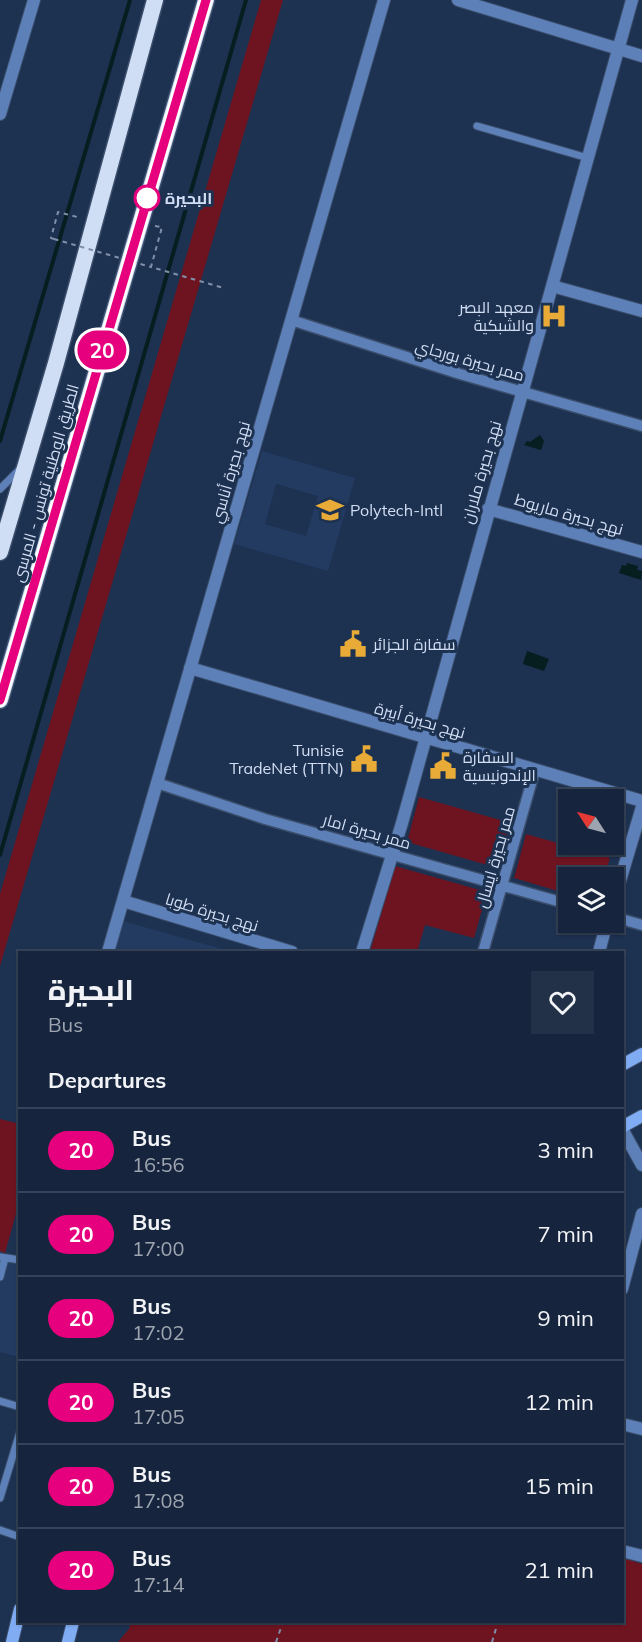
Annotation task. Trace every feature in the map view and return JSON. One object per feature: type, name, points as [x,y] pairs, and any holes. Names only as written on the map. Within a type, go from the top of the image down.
[{"type":"highway","name":"الطريق الوطنية تونس - المرسى","points":[[0,552],[95,222],[155,0]]},
{"type":"highway","name":"الطريق الوطنية تونس - المرسى","points":[[0,700],[206,0]]},
{"type":"main road","points":[[624,1064],[642,1054]]},
{"type":"main road","points":[[624,1127],[642,1116]]},
{"type":"main road","points":[[12,1642],[18,1617]]},
{"type":"main road","points":[[68,1642],[73,1623]]},
{"type":"street","points":[[0,114],[33,0]]},
{"type":"street","name":"نهج بحيرة أناسي","points":[[108,951],[384,0]]},
{"type":"street","points":[[458,0],[642,56]]},
{"type":"street","name":"نهج بحيرة ملاران","points":[[362,951],[632,0]]},
{"type":"street","points":[[552,286],[642,311]]},
{"type":"street","name":"ممر بحيرة بورجاي","points":[[291,320],[460,374],[642,426]]},
{"type":"street","name":"نهج بحيرة ماريوط","points":[[488,509],[642,552]]},
{"type":"street","name":"نهج بحيرة أبيرة","points":[[190,668],[642,801]]},
{"type":"street","name":"ممر بحيرة ايسال","points":[[483,951],[535,770]]},
{"type":"street","name":"ممر بحيرة امار","points":[[157,783],[265,819],[558,901]]},
{"type":"street","points":[[624,867],[642,807]]},
{"type":"street","name":"نهج بحيرة طوبا","points":[[123,902],[289,951]]},
{"type":"street","points":[[624,920],[642,925]]},
{"type":"street","points":[[599,951],[604,933]]},
{"type":"street","points":[[624,1132],[642,1165]]},
{"type":"street","points":[[624,1282],[642,1214]]},
{"type":"street","points":[[624,1424],[642,1429]]},
{"type":"street","points":[[624,1552],[642,1556]]},
{"type":"lane","points":[[477,126],[588,158]]},
{"type":"lane","points":[[0,489],[27,462]]},
{"type":"lane","points":[[0,1277],[3,1257],[18,1260]]},
{"type":"lane","points":[[0,1401],[18,1406]]},
{"type":"lane","points":[[0,1498],[18,1439]]},
{"type":"lane","points":[[0,1530],[18,1536]]},
{"type":"path","points":[[95,222],[58,212],[51,238],[224,288]]},
{"type":"path","points":[[151,267],[161,234]]},
{"type":"path","points":[[276,1642],[282,1623]]},
{"type":"path","points":[[492,1642],[498,1623]]},
{"type":"shaded area","points":[[261,0],[283,0],[0,966],[0,894]]},
{"type":"shaded area","points":[[540,435],[544,441],[541,450],[524,445],[527,441],[530,442]]},
{"type":"shaded area","name":"Polytech-Intl","points":[[262,451],[355,478],[328,571],[234,544]],"holes":[[[276,484],[318,496],[306,536],[265,524]]]},
{"type":"shaded area","points":[[627,563],[638,566],[637,570],[642,571],[641,580],[619,573],[622,565],[626,566]]},
{"type":"shaded area","points":[[527,651],[549,659],[544,671],[523,664]]},
{"type":"shaded area","points":[[419,797],[511,823],[498,868],[407,842]]},
{"type":"shaded area","points":[[526,834],[558,843],[558,855],[600,855],[610,858],[607,867],[558,867],[558,891],[514,878]]},
{"type":"shaded area","points":[[395,866],[487,892],[474,938],[425,925],[417,951],[370,951]]},
{"type":"shaded area","points":[[123,921],[228,951],[114,951]]},
{"type":"shaded area","points":[[0,1119],[18,1124],[18,1207],[5,1253],[0,1251]]},
{"type":"shaded area","points":[[0,1251],[18,1265],[18,1357],[0,1352]]},
{"type":"shaded area","points":[[624,1558],[642,1564],[642,1642],[118,1642],[129,1629],[131,1623],[624,1623]]},
{"type":"waterway","points":[[0,441],[130,0]]},
{"type":"waterway","points":[[0,855],[246,0]]},
{"type":"bus line","name":"20","points":[[0,700],[206,0]]},
{"type":"place","name":"البحيرة","points":[[147,198]]},
{"type":"place","name":"معهد البصر والشبكية","points":[[554,316]]},
{"type":"place","name":"Polytech-Intl","points":[[330,510]]},
{"type":"place","name":"سفارة الجزائر","points":[[353,644]]},
{"type":"place","name":"Tunisie TradeNet (TTN)","points":[[364,759]]},
{"type":"place","name":"السفارة الإندونيسية","points":[[443,766]]}]
